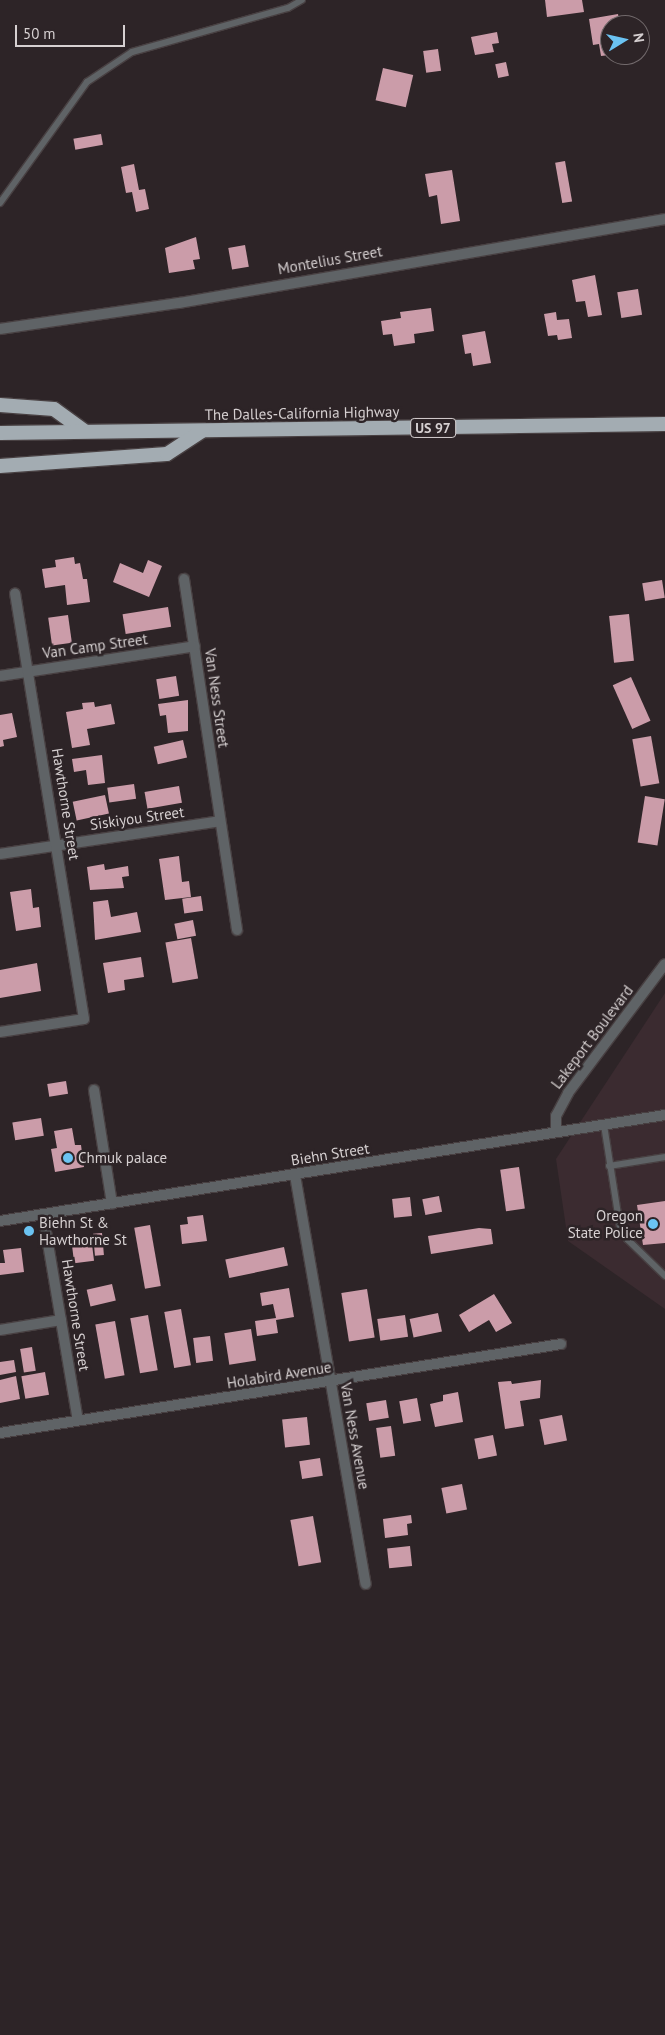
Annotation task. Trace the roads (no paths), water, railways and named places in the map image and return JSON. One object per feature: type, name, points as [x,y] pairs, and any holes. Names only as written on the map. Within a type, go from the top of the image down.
[{"type":"highway","points":[[0,406],[54,409],[84,431]]},
{"type":"highway","name":"The Dalles-California Highway","points":[[0,433],[665,424]]},
{"type":"highway","points":[[0,466],[167,454],[202,431]]},
{"type":"street","name":"Montelius Street","points":[[0,329],[179,303],[665,219]]},
{"type":"street","name":"Van Ness Street","points":[[184,579],[220,821]]},
{"type":"street","name":"Hawthorne Street","points":[[0,1032],[84,1019],[15,594]]},
{"type":"street","name":"Van Camp Street","points":[[0,676],[195,646]]},
{"type":"street","name":"Siskiyou Street","points":[[0,854],[220,821]]},
{"type":"street","points":[[220,821],[237,930]]},
{"type":"street","name":"Lakeport Boulevard","points":[[556,1132],[559,1107],[568,1093],[665,964]]},
{"type":"street","points":[[94,1090],[112,1204]]},
{"type":"street","name":"Biehn Street","points":[[0,1221],[665,1115]]},
{"type":"street","name":"Van Ness Avenue","points":[[295,1175],[366,1584]]},
{"type":"street","name":"Hawthorne Street","points":[[43,1214],[78,1420]]},
{"type":"street","points":[[0,1330],[61,1320]]},
{"type":"street","name":"Holabird Avenue","points":[[0,1433],[330,1383],[561,1344]]},
{"type":"lane","points":[[0,203],[87,82],[94,77],[132,52],[288,8],[302,0]]},
{"type":"lane","points":[[604,1125],[620,1227],[627,1239],[665,1276]]},
{"type":"lane","points":[[609,1166],[665,1158]]},
{"type":"place","name":"Chmuk palace","points":[[68,1158]]},
{"type":"place","name":"Oregon State Police","points":[[653,1224]]},
{"type":"place","name":"Biehn St & Hawthorne St","points":[[29,1231]]}]
